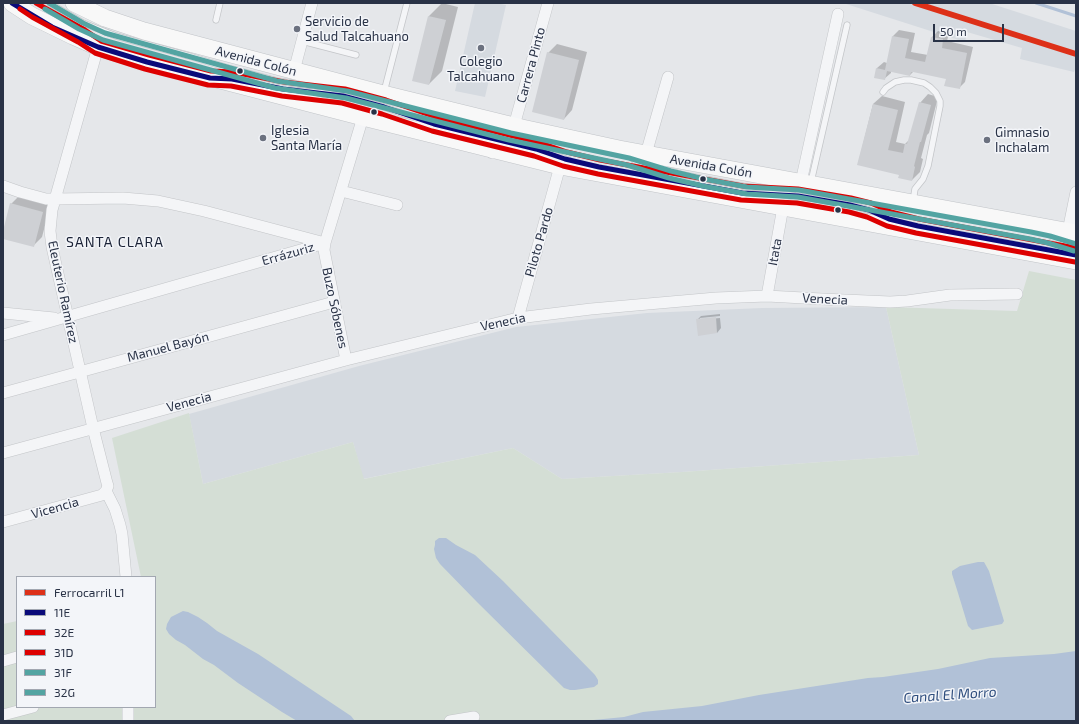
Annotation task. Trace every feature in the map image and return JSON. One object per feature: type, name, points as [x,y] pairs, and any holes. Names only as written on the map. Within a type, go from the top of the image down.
[{"type":"main road","name":"Avenida Colón","points":[[12,3],[52,27],[98,47],[140,60],[363,118],[506,138],[646,154],[913,203],[1073,236]]},
{"type":"main road","name":"Avenida Colón","points":[[74,3],[105,18],[144,31],[383,94],[506,138],[560,166],[1076,261]]},
{"type":"street","points":[[294,71],[312,3]]},
{"type":"street","name":"Carrera Pinto","points":[[506,138],[548,3]]},
{"type":"street","points":[[806,183],[807,157],[838,14]]},
{"type":"street","name":"Eleuterio Ramírez","points":[[98,47],[51,215],[51,239],[64,318],[81,372],[93,428],[108,486],[106,491]]},
{"type":"street","points":[[646,154],[668,77]]},
{"type":"street","name":"Buzo Sóbenes","points":[[346,360],[324,255],[325,243],[363,118]]},
{"type":"street","name":"Piloto Pardo","points":[[518,318],[560,166]]},
{"type":"street","name":"Errázuriz","points":[[3,186],[33,196],[55,199],[146,199],[204,211],[325,243]]},
{"type":"street","points":[[341,191],[397,205]]},
{"type":"street","points":[[1073,236],[1076,192]]},
{"type":"street","name":"Itata","points":[[767,296],[783,207]]},
{"type":"street","name":"Errázuriz","points":[[3,335],[325,243]]},
{"type":"street","name":"Venecia","points":[[3,453],[346,360],[518,318],[642,304],[716,298],[767,296],[890,302],[950,296],[1017,294]]},
{"type":"street","name":"Manuel Bayón","points":[[3,393],[334,302]]},
{"type":"street","points":[[3,313],[64,318]]},
{"type":"street","points":[[106,491],[115,509],[120,525],[126,576]]},
{"type":"street","name":"Vicencia","points":[[3,522],[102,495],[106,491]]},
{"type":"street","points":[[3,661],[16,657]]},
{"type":"street","points":[[3,715],[29,708]]},
{"type":"street","points":[[128,708],[128,721]]},
{"type":"street","points":[[450,721],[474,717]]},
{"type":"lane","points":[[24,3],[82,36],[98,47]]},
{"type":"lane","points":[[49,3],[83,23],[105,33],[277,81],[347,91],[506,138],[565,158],[599,167],[742,193],[798,196],[850,205],[869,210],[889,219],[918,226],[1076,254]]},
{"type":"lane","points":[[216,20],[220,3]]},
{"type":"lane","points":[[383,94],[407,3]]},
{"type":"lane","points":[[105,18],[138,35],[189,56]]},
{"type":"lane","points":[[806,183],[847,25]]},
{"type":"lane","points":[[302,41],[356,55]]},
{"type":"lane","points":[[210,78],[232,79],[283,89],[343,96],[384,107],[421,120],[506,138],[629,158],[671,171],[747,187],[799,190],[1050,236],[1073,236]]},
{"type":"lane","points":[[883,92],[895,82],[911,80],[930,86],[940,101],[928,166],[923,179],[916,189],[913,203]]},
{"type":"shaded area","name":"Colegio Talcahuano","points":[[475,3],[496,3],[506,5],[485,97],[455,91]]},
{"type":"shaded area","points":[[843,3],[989,3],[1076,31],[1076,67],[1074,72],[1020,59],[1022,48],[967,32],[965,42]]},
{"type":"shaded area","points":[[1029,271],[1076,280],[1076,651],[1074,651],[1076,652],[1076,721],[3,721],[3,624],[16,621],[16,708],[156,708],[156,576],[141,576],[112,438],[189,413],[203,484],[353,442],[364,479],[513,448],[562,479],[919,455],[886,307],[1017,311]]},
{"type":"shaded area","points":[[886,307],[919,455],[562,479],[513,448],[363,479],[353,442],[203,484],[189,414],[359,366],[516,327],[647,313],[762,308]]},
{"type":"water","points":[[439,538],[446,538],[475,555],[503,581],[595,675],[598,680],[598,684],[594,687],[575,690],[564,688],[440,564],[436,558],[434,549],[435,541]]},
{"type":"water","points":[[984,562],[989,571],[1004,621],[1002,624],[972,630],[968,626],[952,571],[960,566]]},
{"type":"water","points":[[183,611],[198,617],[217,631],[258,654],[351,716],[355,721],[297,721],[282,712],[203,659],[169,634],[166,629],[171,617]]},
{"type":"water","name":"Canal El Morro","points":[[1076,651],[1076,721],[583,721],[624,717],[643,712],[702,706],[759,695],[938,669],[990,658],[1054,654]]},
{"type":"building","points":[[428,16],[446,20],[429,85],[412,81]]},
{"type":"building","points":[[892,36],[909,39],[905,58],[925,62],[931,37],[943,39],[942,48],[967,53],[960,89],[944,86],[946,79],[913,72],[911,72],[910,76],[887,71],[885,80],[874,78],[876,68],[885,70]]},
{"type":"building","points":[[547,52],[579,60],[564,120],[532,112]]},
{"type":"building","points":[[919,102],[931,105],[914,166],[912,181],[898,178],[899,175],[857,165],[873,104],[898,110],[888,150],[903,153]]},
{"type":"building","points":[[10,203],[43,212],[34,247],[3,239],[3,231]]},
{"type":"building","points":[[716,317],[717,333],[698,336],[696,319]]},
{"type":"waterway","points":[[1036,3],[1076,16]]},
{"type":"rail line","name":"L1","points":[[915,3],[1076,54]]},
{"type":"transit line","name":"11E","points":[[12,3],[52,27],[98,47],[147,62],[210,78],[232,79],[283,89],[343,96],[384,107],[434,124],[536,149],[565,159],[599,167],[742,193],[798,196],[850,205],[869,210],[889,219],[918,226],[1076,255]]},
{"type":"transit line","name":"31D","points":[[36,3],[85,30],[101,41],[211,71],[233,72],[284,82],[345,89],[386,100],[436,117],[538,142],[567,152],[600,160],[743,186],[798,189],[851,198],[871,203],[891,212],[919,219],[1076,248]]},
{"type":"transit line","name":"31F","points":[[49,3],[83,23],[105,33],[277,81],[347,91],[511,133],[629,158],[704,179],[747,187],[799,190],[1031,232],[1076,244]]},
{"type":"transit line","name":"32E","points":[[20,9],[95,53],[145,69],[208,85],[231,86],[282,96],[342,103],[382,114],[432,131],[534,156],[563,166],[598,174],[741,200],[797,203],[849,212],[867,217],[887,226],[916,233],[1075,262]]},
{"type":"transit line","name":"32G","points":[[45,9],[79,29],[103,40],[275,88],[346,98],[509,140],[627,165],[669,178],[703,186],[747,194],[798,197],[1030,239],[1074,251]]},
{"type":"place","name":"Servicio de Salud Talcahuano","points":[[297,29]]},
{"type":"place","name":"Colegio Talcahuano","points":[[481,48]]},
{"type":"place","name":"Iglesia Santa María","points":[[263,138]]},
{"type":"place","name":"Gimnasio Inchalam","points":[[987,140]]},
{"type":"district","name":"SANTA CLARA","points":[[115,242]]}]
